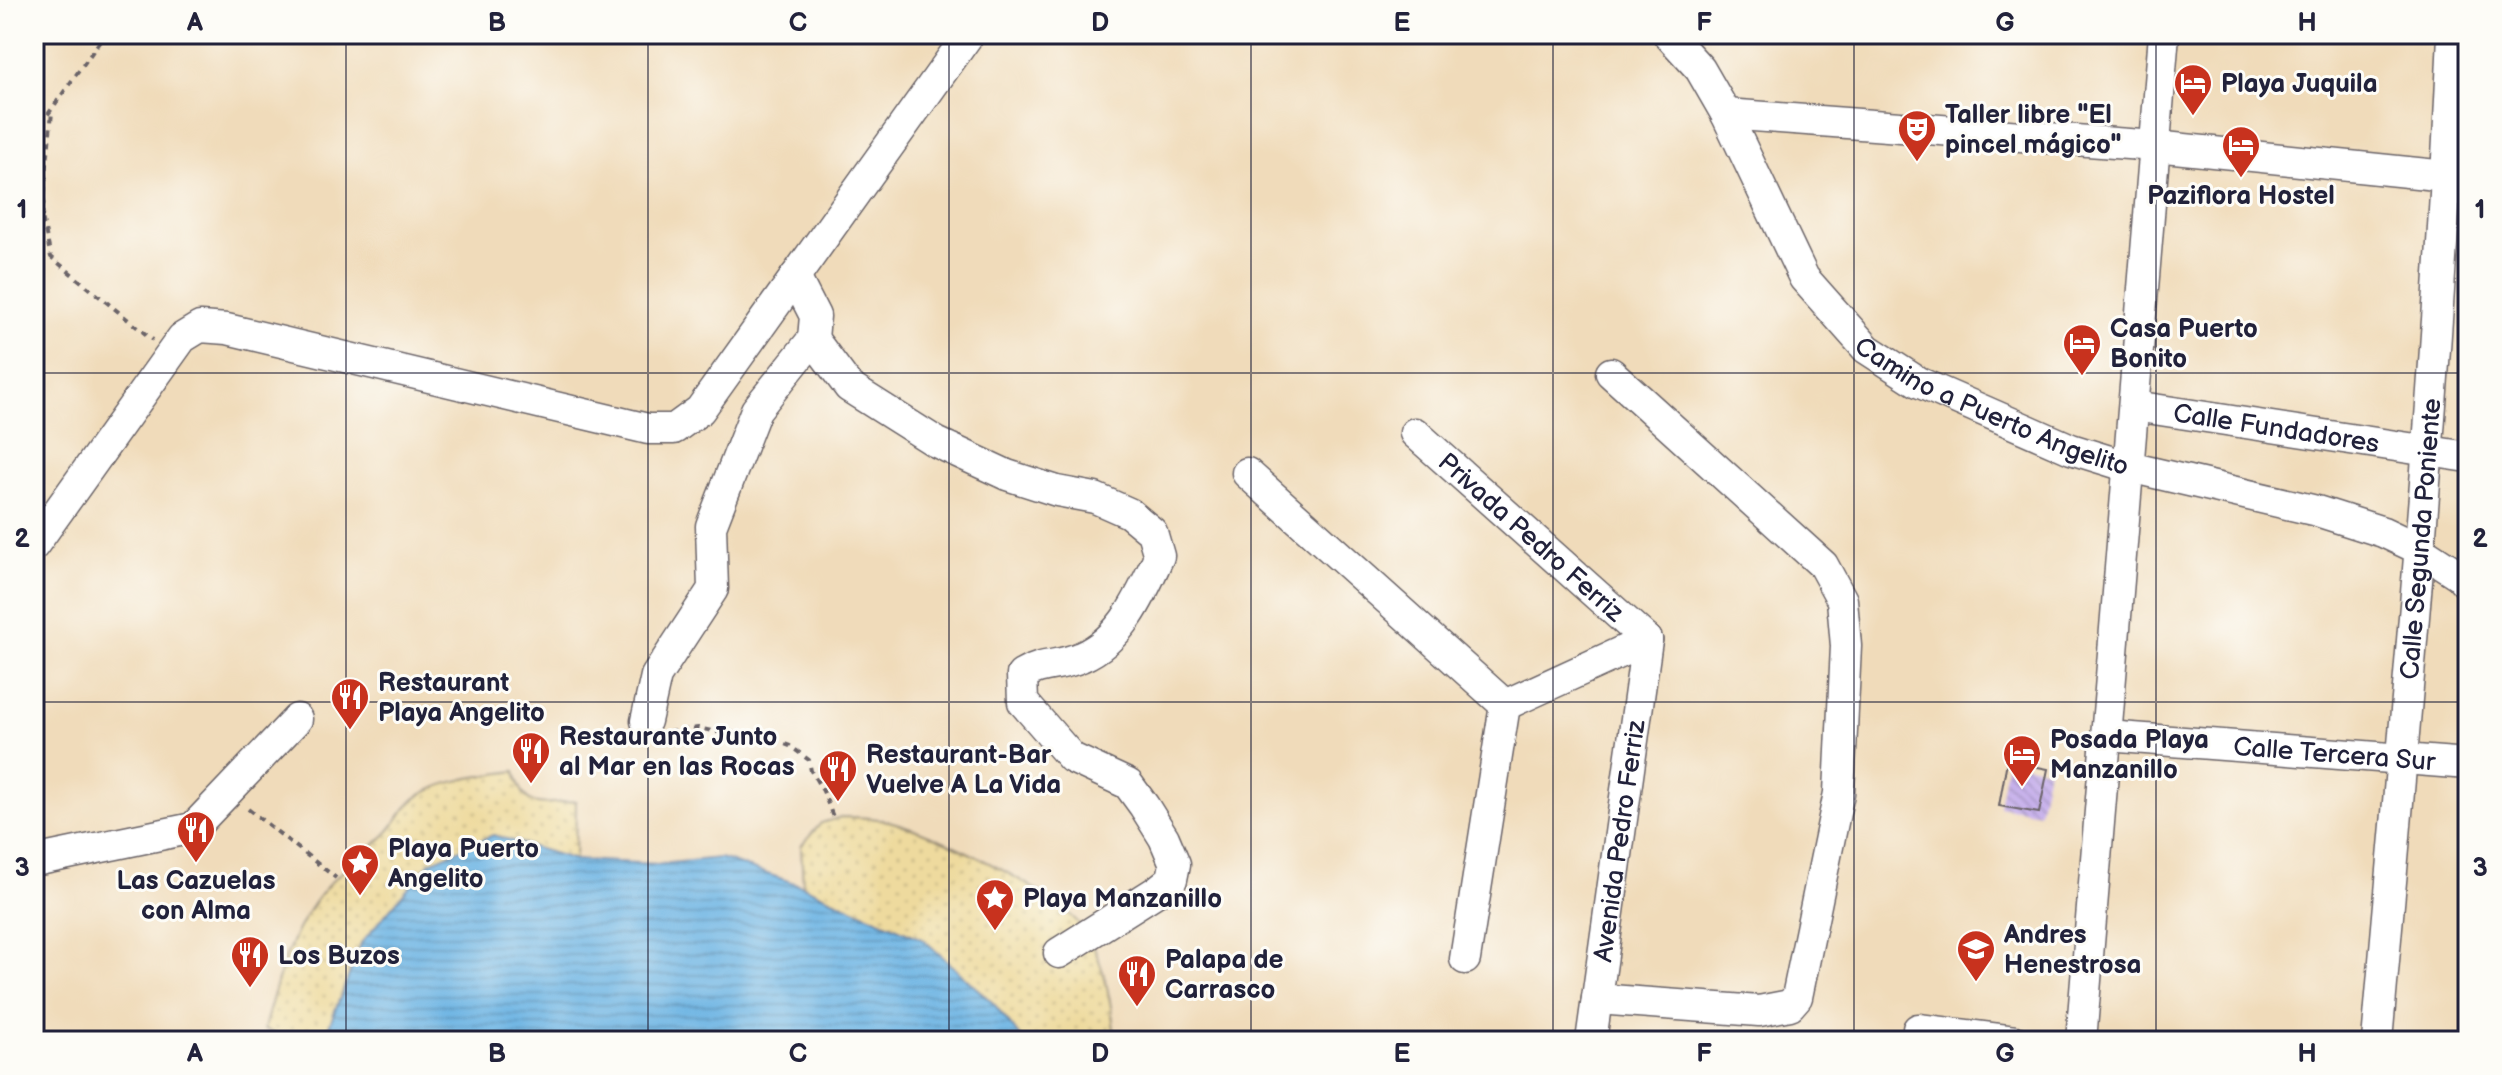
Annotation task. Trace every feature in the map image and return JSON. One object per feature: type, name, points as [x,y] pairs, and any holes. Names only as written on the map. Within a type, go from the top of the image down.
[{"type":"street","points":[[36,539],[182,338],[200,327],[227,329],[648,429],[674,429],[700,410],[969,34]]},
{"type":"street","name":"Camino a Puerto Angelito","points":[[1668,34],[1700,69],[1726,114],[1804,278],[1867,349],[1918,382],[2071,449],[2129,467],[2317,511],[2383,532],[2419,549],[2459,575],[2468,585]]},
{"type":"street","points":[[2081,1041],[2164,34]]},
{"type":"street","name":"Calle Segunda Poniente","points":[[2377,1041],[2428,451],[2458,177],[2453,34]]},
{"type":"street","points":[[1726,114],[2155,146],[2458,177]]},
{"type":"street","points":[[646,721],[656,676],[713,589],[711,526],[756,410],[813,339],[815,316],[795,277]]},
{"type":"street","points":[[813,339],[849,387],[936,442],[1007,475],[1106,503],[1129,513],[1152,532],[1159,556],[1146,586],[1115,635],[1083,657],[1061,664],[1037,666],[1022,675],[1023,702],[1072,758],[1128,784],[1164,838],[1175,864],[1172,879],[1157,891],[1059,953]]},
{"type":"street","points":[[1597,999],[1759,1011],[1790,1005],[1797,997],[1839,793],[1846,646],[1842,600],[1823,565],[1611,373]]},
{"type":"street","name":"Calle Fundadores","points":[[2134,406],[2468,457]]},
{"type":"street","name":"Privada Pedro Ferriz","points":[[1415,433],[1647,640]]},
{"type":"street","points":[[1247,473],[1505,705]]},
{"type":"street","points":[[1505,705],[1647,640]]},
{"type":"street","name":"Avenida Pedro Ferriz","points":[[1591,1041],[1647,640]]},
{"type":"street","points":[[1465,959],[1505,705]]},
{"type":"street","points":[[34,861],[193,828],[297,719]]},
{"type":"street","name":"Calle Tercera Sur","points":[[2107,736],[2468,764]]},
{"type":"street","points":[[1918,1029],[2015,1041]]},
{"type":"path","points":[[34,134],[105,34]]},
{"type":"path","points":[[52,112],[42,217],[51,257],[171,354]]},
{"type":"path","points":[[34,212],[42,217]]},
{"type":"path","points":[[646,721],[661,731],[679,732],[698,728],[729,731],[753,741],[767,738],[790,746],[809,760],[811,771],[833,817]]},
{"type":"path","points":[[227,792],[336,878]]},
{"type":"sand","name":"Playa Puerto Angelito","points":[[515,771],[524,794],[535,802],[576,801],[575,860],[493,835],[362,942],[323,1041],[293,1041],[264,1029],[281,969],[297,931],[333,880],[384,836],[418,797],[458,781]]},
{"type":"sand","name":"Playa Manzanillo","points":[[841,817],[884,820],[930,835],[1018,879],[1066,911],[1081,926],[1096,952],[1109,996],[1115,1041],[1023,1041],[994,1004],[924,940],[803,886],[801,846],[821,823]]},
{"type":"water","points":[[493,835],[575,860],[659,864],[720,858],[803,886],[924,940],[994,1004],[1023,1041],[323,1041],[362,942],[430,862]]},
{"type":"building","points":[[2007,761],[2048,769],[2039,813],[1999,806]]},
{"type":"place","name":"Playa Juquila","points":[[2193,117]]},
{"type":"place","name":"Taller libre \"El pincel mágico\"","points":[[1917,163]]},
{"type":"place","name":"Paziflora Hostel","points":[[2241,179]]},
{"type":"place","name":"Casa Puerto Bonito","points":[[2082,377]]},
{"type":"place","name":"Restaurant Playa Angelito","points":[[350,731]]},
{"type":"place","name":"Restaurante Junto al Mar en las Rocas","points":[[531,785]]},
{"type":"place","name":"Posada Playa Manzanillo","points":[[2022,788]]},
{"type":"place","name":"Restaurant-Bar Vuelve A La Vida","points":[[838,803]]},
{"type":"place","name":"Las Cazuelas con Alma","points":[[196,864]]},
{"type":"place","name":"Playa Puerto Angelito","points":[[360,897]]},
{"type":"place","name":"Playa Manzanillo","points":[[995,932]]},
{"type":"place","name":"Andres Henestrosa","points":[[1976,983]]},
{"type":"place","name":"Los Buzos","points":[[250,989]]},
{"type":"place","name":"Palapa de Carrasco","points":[[1137,1008]]}]
